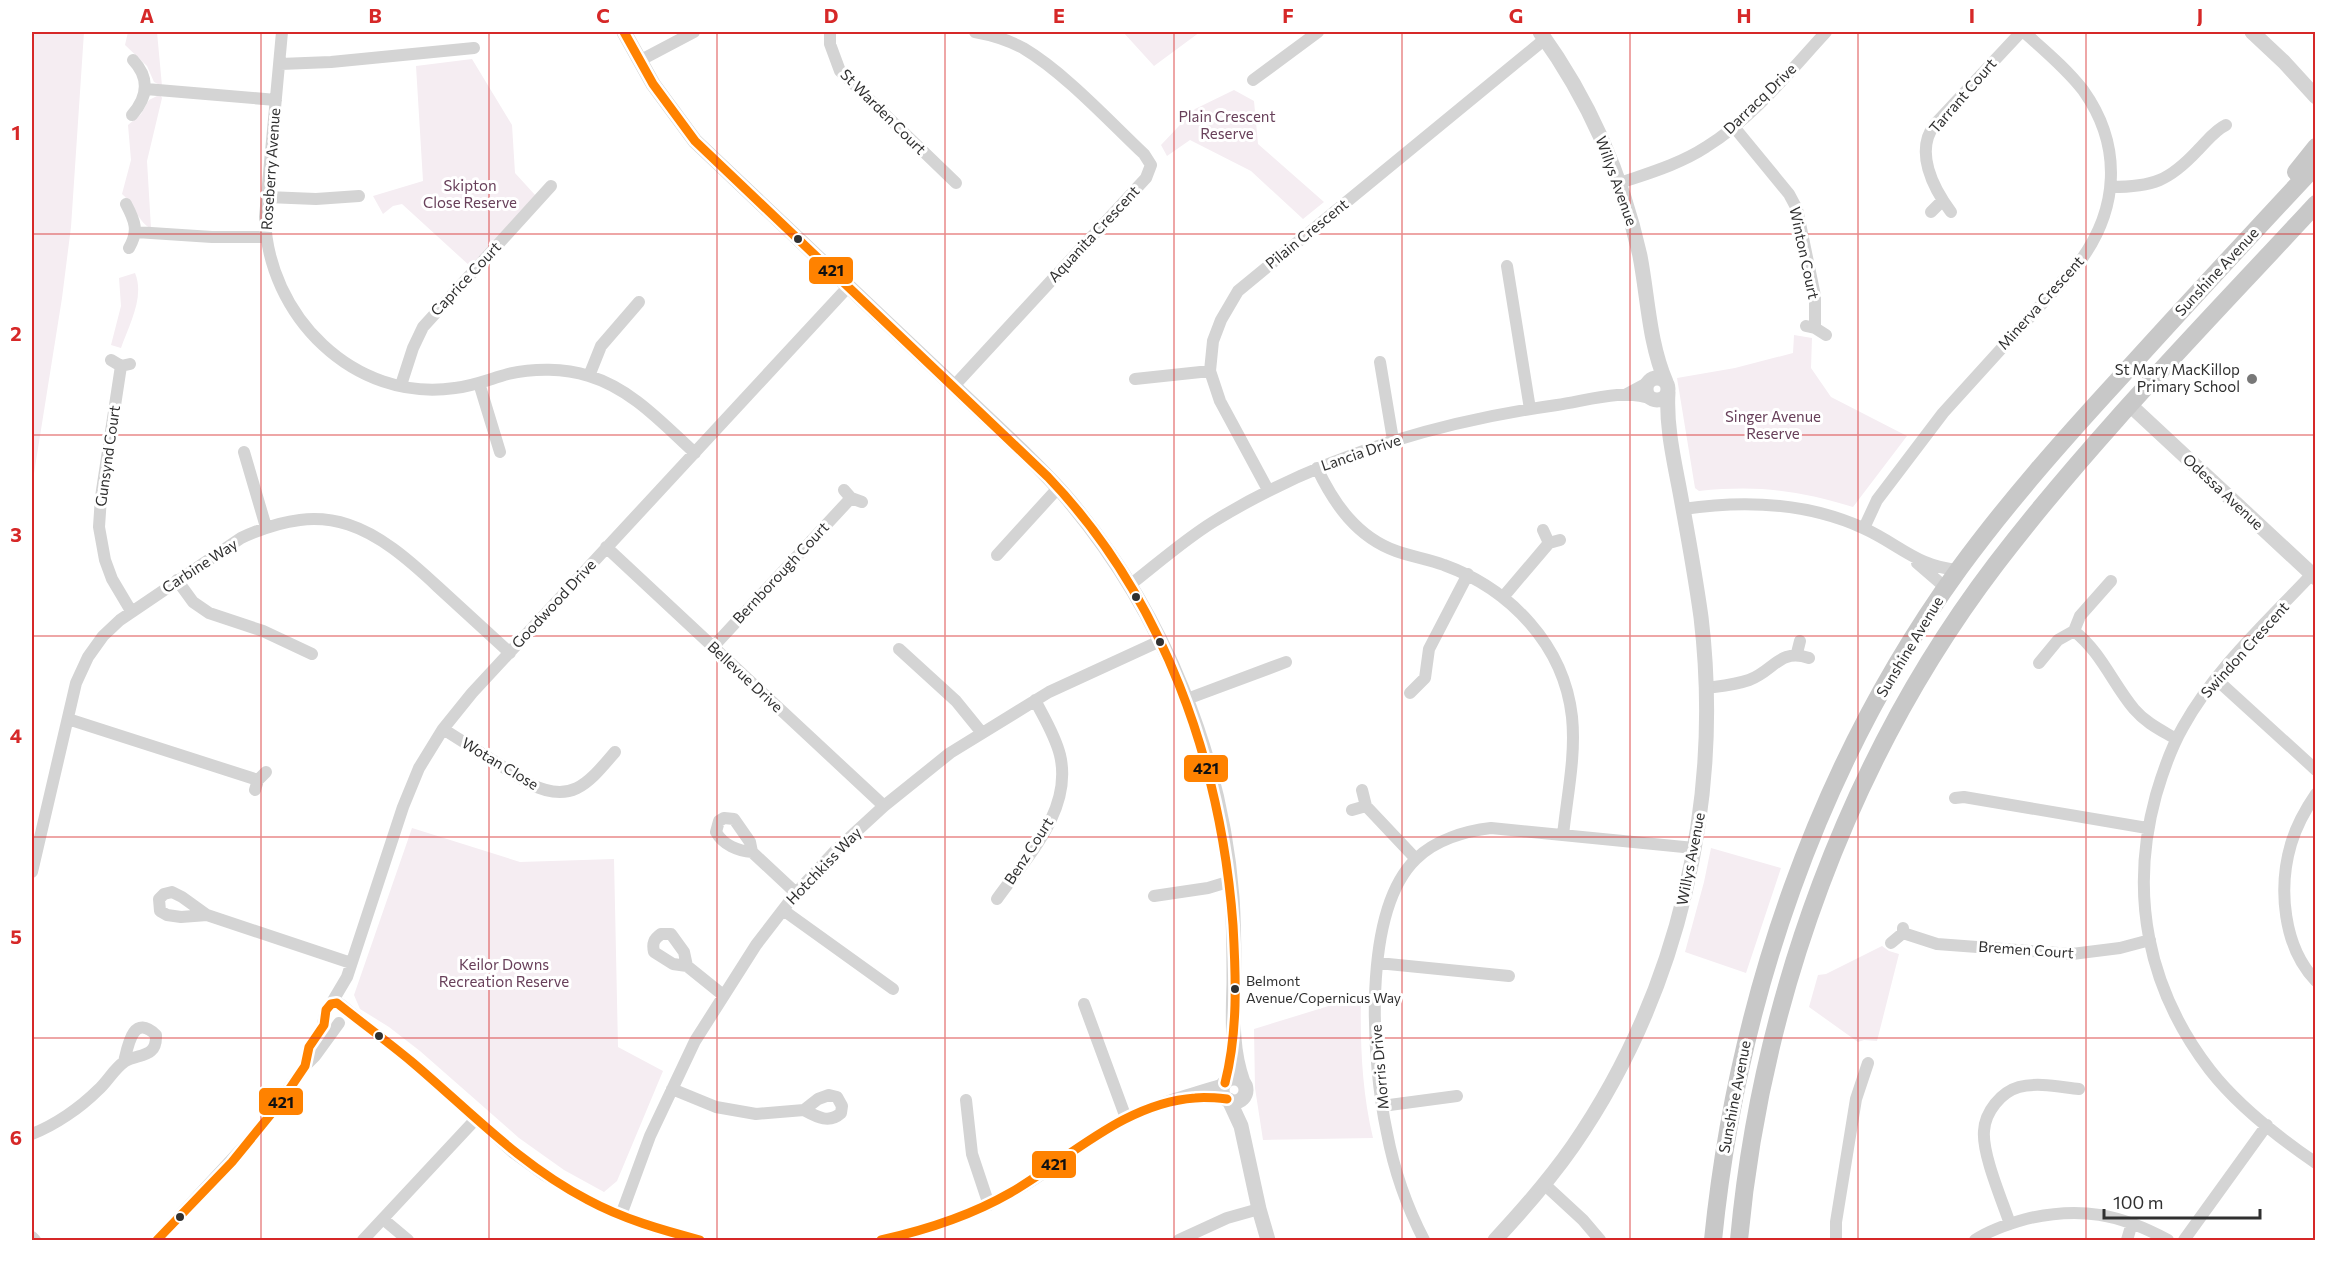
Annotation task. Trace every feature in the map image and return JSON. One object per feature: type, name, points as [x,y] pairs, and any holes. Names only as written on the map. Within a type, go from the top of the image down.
[{"type":"main road","points":[[2262,223],[2289,180],[2316,147]]},
{"type":"main road","name":"Sunshine Avenue","points":[[1713,1240],[1722,1163],[1739,1073],[1779,926],[1803,861],[1851,752],[1889,681],[1946,588],[2023,486],[2316,165]]},
{"type":"main road","name":"Sunshine Avenue","points":[[1740,1240],[1740,1221],[1755,1123],[1779,1015],[1810,914],[1841,833],[1912,691],[1993,567],[2036,512],[2130,405],[2316,204]]},
{"type":"main road","points":[[2111,387],[2130,405]]},
{"type":"main road","points":[[1946,588],[1958,590],[1968,587],[2003,544],[2036,512]]},
{"type":"street","name":"Roseberry Avenue","points":[[282,32],[265,237],[277,279],[291,307],[311,334],[349,366],[384,381],[401,385],[446,389],[528,370],[568,371],[589,376],[629,395],[695,453]]},
{"type":"street","points":[[624,32],[639,61],[670,110],[695,141],[954,386],[1058,488],[1085,520],[1130,585],[1160,640],[1187,699],[1213,784],[1231,881],[1234,954],[1233,1044],[1226,1092],[1241,1126],[1268,1240]]},
{"type":"street","points":[[639,61],[694,32]]},
{"type":"street","name":"St Warden Court","points":[[830,32],[830,44],[840,71],[956,183]]},
{"type":"street","name":"Aquanita Crescent","points":[[954,386],[1146,178],[1151,165],[1144,154],[1048,65],[1022,47],[995,36],[975,32]]},
{"type":"street","points":[[1253,80],[1318,32]]},
{"type":"street","name":"Darracq Drive","points":[[1620,183],[1668,166],[1696,152],[1734,127],[1753,110],[1826,32]]},
{"type":"street","name":"Minerva Crescent","points":[[1863,528],[1877,500],[1943,413],[2086,253],[2104,217],[2111,187],[2110,154],[2100,119],[2093,104],[2070,75],[2022,32]]},
{"type":"street","name":"Tarrant Court","points":[[1951,212],[1934,187],[1925,156],[1927,135],[2022,32]]},
{"type":"street","points":[[2252,32],[2316,97]]},
{"type":"street","name":"Willys Avenue","points":[[1495,1240],[1544,1184],[1592,1116],[1637,1030],[1674,934],[1688,883],[1705,768],[1706,688],[1701,616],[1683,509],[1658,384],[1655,345],[1640,258],[1611,158],[1584,102],[1543,35]]},
{"type":"street","name":"Pilain Crescent","points":[[1268,490],[1220,401],[1210,371],[1214,341],[1221,320],[1238,291],[1543,35]]},
{"type":"street","points":[[280,64],[332,62],[474,48]]},
{"type":"street","points":[[132,115],[144,98],[146,89],[141,70],[133,60]]},
{"type":"street","points":[[2284,62],[2316,84]]},
{"type":"street","points":[[146,89],[276,100]]},
{"type":"street","points":[[2111,187],[2150,185],[2169,177],[2192,157],[2218,125]]},
{"type":"street","name":"Winton Court","points":[[1734,127],[1789,194],[1797,209],[1815,296],[1810,327],[1826,335]]},
{"type":"street","name":"Caprice Court","points":[[401,385],[417,338],[428,321],[551,186]]},
{"type":"street","points":[[267,197],[316,199],[359,196]]},
{"type":"street","points":[[1931,212],[1942,201]]},
{"type":"street","points":[[126,204],[134,219],[136,232],[129,248]]},
{"type":"street","points":[[136,232],[212,237],[265,237]]},
{"type":"street","points":[[1508,266],[1530,409]]},
{"type":"street","name":"Goodwood Drive","points":[[331,1004],[347,976],[411,786],[430,748],[443,729],[472,693],[849,286]]},
{"type":"street","points":[[589,376],[601,346],[639,302]]},
{"type":"street","points":[[1380,362],[1393,440]]},
{"type":"street","name":"Gunsynd Court","points":[[121,363],[100,497],[99,527],[109,569],[131,611]]},
{"type":"street","points":[[1135,379],[1210,371]]},
{"type":"street","points":[[479,383],[500,454]]},
{"type":"street","name":"Willys Avenue","points":[[1658,384],[1647,391],[1668,429]]},
{"type":"street","name":"Lancia Drive","points":[[1130,585],[1211,523],[1268,490],[1317,468],[1393,440],[1530,409],[1624,395],[1658,384]]},
{"type":"street","name":"Lancia Drive","points":[[1624,395],[1653,399]]},
{"type":"street","name":"Odessa Avenue","points":[[2130,405],[2314,576]]},
{"type":"street","points":[[244,452],[266,527]]},
{"type":"street","points":[[1317,468],[1338,507],[1376,542],[1468,574],[1504,596],[1536,630],[1549,651],[1568,696],[1572,717],[1572,750],[1563,835]]},
{"type":"street","points":[[997,555],[1058,488]]},
{"type":"street","name":"Bernborough Court","points":[[712,648],[852,497]]},
{"type":"street","points":[[1683,509],[1730,503],[1767,504],[1811,511],[1863,528],[1910,556],[1935,567],[1959,570]]},
{"type":"street","name":"Carbine Way","points":[[32,872],[76,683],[88,657],[111,627],[131,611],[241,538],[278,523],[313,519],[344,523],[375,535],[406,556],[510,653]]},
{"type":"street","points":[[1504,596],[1554,542],[1543,530]]},
{"type":"street","name":"Bellevue Drive","points":[[606,547],[884,806]]},
{"type":"street","points":[[1910,556],[1946,588]]},
{"type":"street","points":[[1410,693],[1429,680],[1429,649],[1468,574]]},
{"type":"street","name":"Swindon Crescent","points":[[2314,576],[2216,679],[2197,704],[2176,739],[2162,776],[2147,828],[2143,870],[2143,907],[2155,962],[2172,1006],[2197,1052],[2226,1089],[2316,1163]]},
{"type":"street","points":[[177,580],[193,602],[208,613],[264,631],[313,654]]},
{"type":"street","points":[[2037,665],[2058,640],[2074,631],[2080,616],[2111,581]]},
{"type":"street","points":[[2074,631],[2096,653],[2134,709],[2150,724],[2176,739]]},
{"type":"street","name":"Hotchkiss Way","points":[[621,1215],[650,1136],[695,1041],[723,995],[783,909],[835,851],[884,806],[950,753],[1035,700],[1160,640]]},
{"type":"street","points":[[1706,688],[1737,684],[1752,679],[1798,647],[1809,658]]},
{"type":"street","points":[[899,649],[956,701],[982,733]]},
{"type":"street","points":[[1187,699],[1286,662]]},
{"type":"street","points":[[2216,679],[2316,770]]},
{"type":"street","name":"Benz Court","points":[[997,899],[1043,835],[1057,808],[1060,791],[1060,756],[1052,732],[1035,700]]},
{"type":"street","points":[[68,719],[260,781]]},
{"type":"street","name":"Wotan Close","points":[[443,729],[530,784],[556,794],[571,792],[588,782],[615,752]]},
{"type":"street","points":[[1362,790],[1366,798],[1366,806],[1416,859]]},
{"type":"street","points":[[1961,794],[2147,828]]},
{"type":"street","points":[[2316,794],[2291,843],[2284,879],[2284,900],[2292,939],[2309,974],[2316,981]]},
{"type":"street","points":[[1352,810],[1366,806]]},
{"type":"street","name":"Morris Drive","points":[[1424,1240],[1406,1200],[1387,1134],[1376,1054],[1378,963],[1386,912],[1394,894],[1416,859],[1443,842],[1475,830],[1491,828],[1694,848]]},
{"type":"street","points":[[752,852],[796,893]]},
{"type":"street","points":[[1154,896],[1208,888],[1231,881]]},
{"type":"street","points":[[783,909],[894,989]]},
{"type":"street","points":[[207,915],[351,963]]},
{"type":"street","name":"Bremen Court","points":[[1891,943],[1903,930],[1936,944],[2072,954],[2120,948],[2150,940]]},
{"type":"street","points":[[1378,963],[1509,976]]},
{"type":"street","points":[[687,966],[723,995]]},
{"type":"street","name":"Goodwood Drive","points":[[345,1009],[347,976]]},
{"type":"street","points":[[304,1066],[309,1047],[322,1029],[326,1010],[331,1004],[340,1004],[412,1062],[514,1153],[543,1174],[589,1201],[621,1215],[655,1228],[700,1240]]},
{"type":"street","points":[[1084,1004],[1126,1118]]},
{"type":"street","points":[[157,1240],[258,1131],[304,1066],[315,1056],[346,1017],[345,1009]]},
{"type":"street","points":[[326,1017],[330,1022],[375,1034]]},
{"type":"street","points":[[1233,1044],[1244,1088],[1241,1126]]},
{"type":"street","points":[[32,1134],[75,1110],[98,1090],[124,1062]]},
{"type":"street","points":[[1836,1240],[1836,1222],[1856,1099],[1868,1063]]},
{"type":"street","points":[[1226,1092],[1231,1078],[1244,1088]]},
{"type":"street","points":[[2010,1224],[1985,1144],[1984,1130],[1988,1115],[1996,1102],[2007,1092],[2021,1087],[2038,1085],[2079,1089]]},
{"type":"street","points":[[881,1240],[935,1226],[989,1205],[1033,1180],[1089,1140],[1126,1118],[1187,1097],[1226,1092],[1240,1100],[1244,1088]]},
{"type":"street","points":[[672,1089],[716,1107],[756,1114],[804,1110]]},
{"type":"street","points":[[1382,1106],[1457,1096]]},
{"type":"street","points":[[966,1100],[972,1154],[989,1205]]},
{"type":"street","points":[[363,1240],[476,1119]]},
{"type":"street","points":[[2184,1240],[2267,1125]]},
{"type":"street","points":[[1544,1184],[1583,1220],[1600,1240]]},
{"type":"street","points":[[1179,1240],[1227,1218],[1259,1209]]},
{"type":"street","points":[[1975,1240],[2010,1224],[2043,1215],[2077,1212],[2111,1216],[2169,1240]]},
{"type":"street","points":[[383,1219],[408,1240]]},
{"type":"street","points":[[2127,1240],[2132,1223]]},
{"type":"street","points":[[32,1237],[35,1240]]},
{"type":"green space","points":[[32,32],[84,32],[71,227],[32,486]]},
{"type":"green space","points":[[128,32],[157,32],[162,86],[154,82],[147,66],[125,45]]},
{"type":"green space","points":[[1123,32],[1200,32],[1154,66]]},
{"type":"green space","name":"Skipton Close Reserve","points":[[472,59],[512,125],[515,173],[536,196],[471,267],[402,204],[393,206],[383,214],[373,196],[423,181],[416,66]]},
{"type":"green space","name":"Plain Crescent Reserve","points":[[1234,90],[1254,101],[1258,144],[1324,202],[1303,219],[1251,171],[1190,140],[1167,156],[1161,145],[1195,109]]},
{"type":"green space","points":[[157,96],[162,98],[147,161],[151,228],[144,223],[122,194],[131,160],[128,125],[141,114],[149,100]]},
{"type":"green space","points":[[135,273],[138,282],[137,301],[121,348],[111,345],[121,306],[119,278]]},
{"type":"green space","name":"Singer Avenue Reserve","points":[[1794,335],[1812,338],[1811,368],[1831,397],[1907,436],[1853,507],[1814,496],[1777,490],[1699,491],[1695,488],[1677,378],[1735,368],[1793,353]]},
{"type":"green space","name":"Keilor Downs Recreation Reserve","points":[[412,828],[520,862],[614,859],[618,1047],[663,1071],[617,1181],[604,1192],[564,1170],[519,1138],[420,1051],[389,1027],[360,1009],[354,995]]},
{"type":"green space","points":[[1711,848],[1781,868],[1746,973],[1685,952]]},
{"type":"green space","points":[[1882,946],[1899,954],[1877,1041],[1858,1042],[1809,1007],[1818,975],[1826,974]]},
{"type":"green space","points":[[1361,996],[1362,1068],[1373,1138],[1263,1140],[1255,1088],[1254,1029]]},
{"type":"transit line","name":"421","points":[[624,32],[653,84],[695,141],[1048,477],[1088,524],[1124,575],[1154,629],[1179,685],[1200,743],[1215,803],[1226,864],[1235,965],[1234,1025],[1225,1083]]},
{"type":"transit line","name":"421","points":[[157,1240],[232,1162],[280,1103],[305,1066],[309,1047],[324,1025],[326,1010],[331,1004],[337,1003],[412,1062],[518,1154],[563,1186],[601,1207],[657,1228],[700,1240]]},
{"type":"transit line","name":"421","points":[[881,1240],[915,1232],[979,1209],[1010,1193],[1121,1121],[1144,1110],[1169,1102],[1195,1098],[1227,1099]]},
{"type":"place","name":"St Mary MacKillop Primary School","points":[[2252,379]]},
{"type":"place","name":"Belmont Avenue/Copernicus Way","points":[[1235,989]]}]
